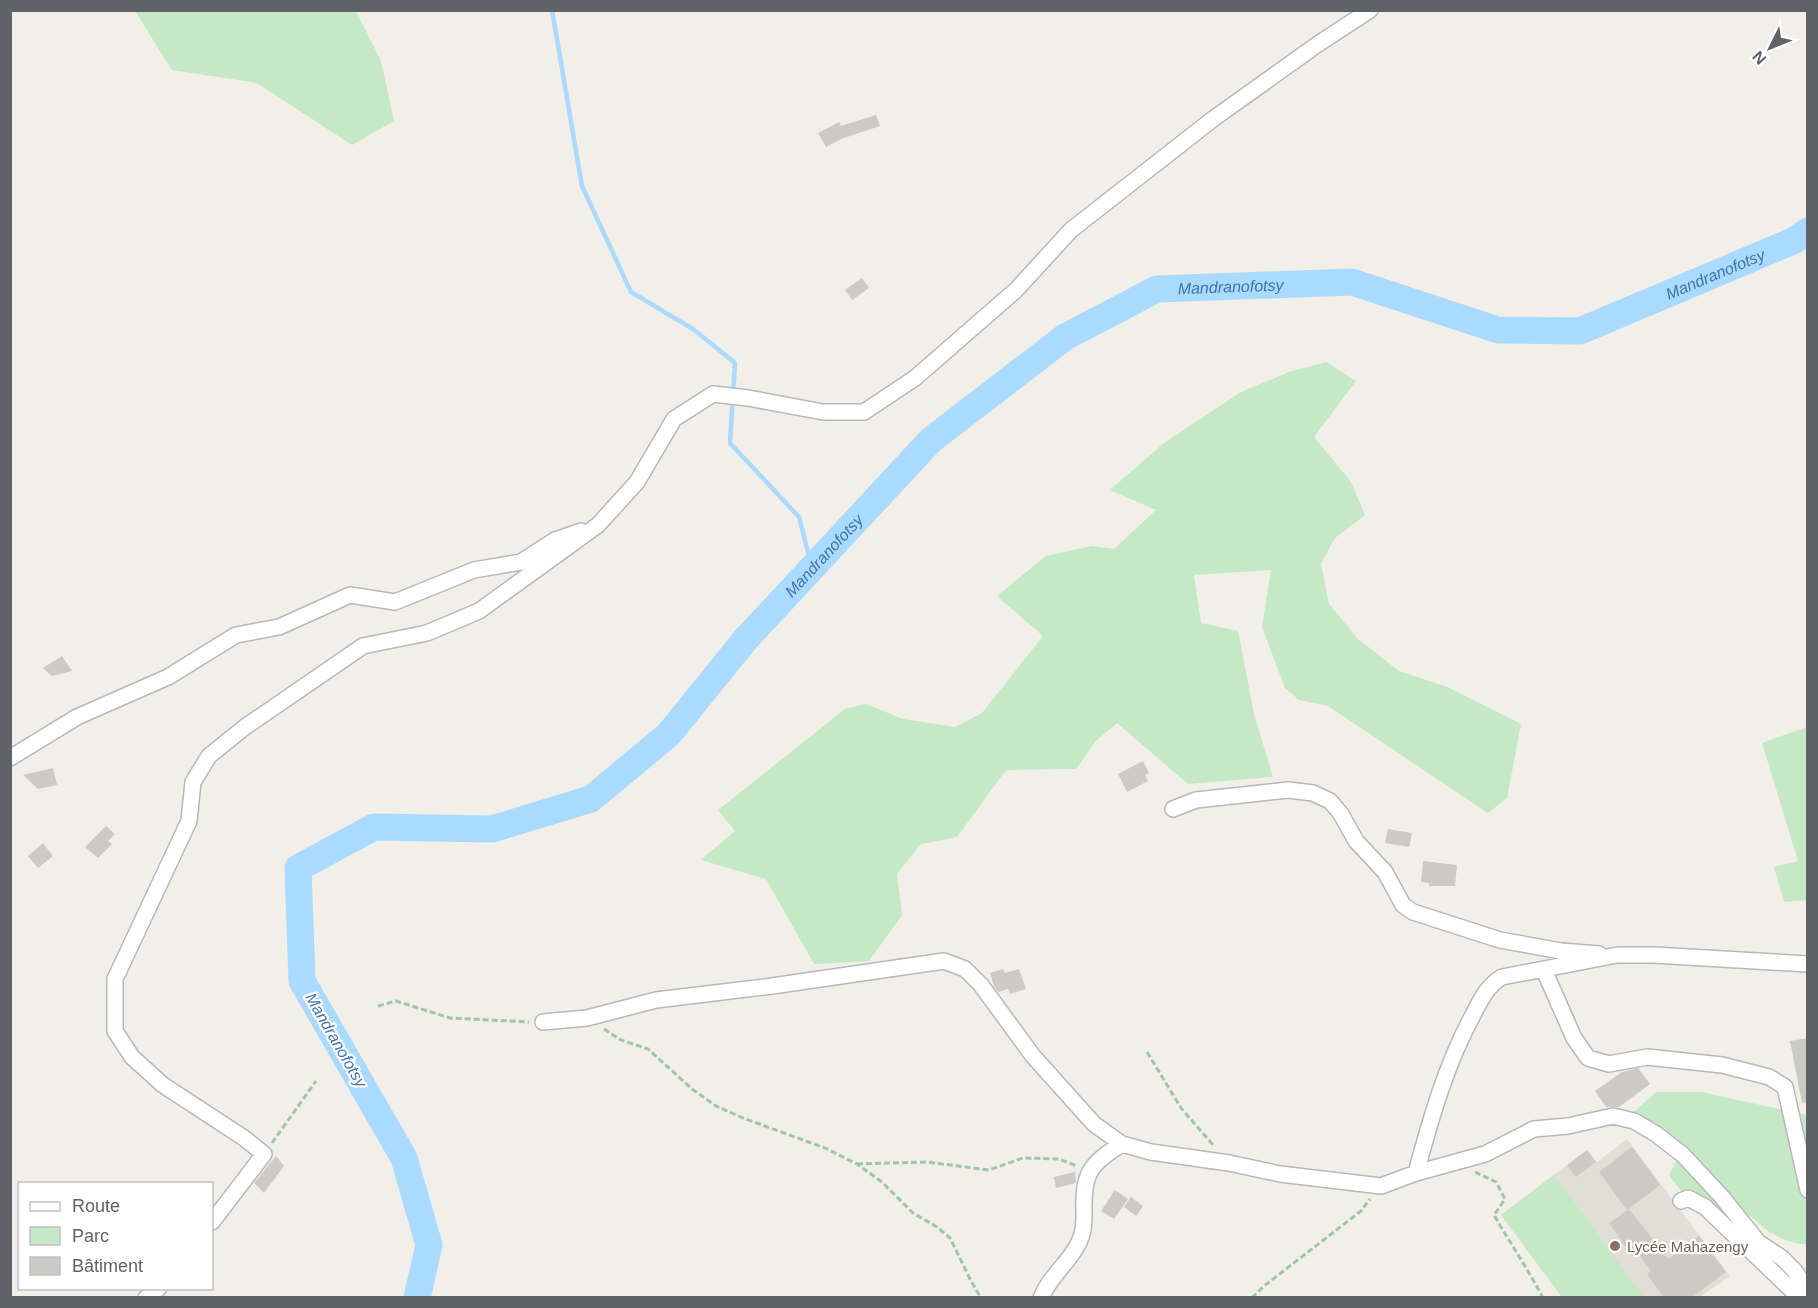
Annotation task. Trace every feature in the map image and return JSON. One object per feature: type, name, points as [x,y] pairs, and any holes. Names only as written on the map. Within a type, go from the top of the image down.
[{"type":"street","points":[[213,1221],[264,1154],[244,1138],[163,1085],[132,1057],[115,1031],[115,979],[189,821],[193,782],[209,756],[363,646],[427,633],[479,611],[598,525],[637,482],[674,420],[713,394],[823,412],[864,412],[915,378],[1016,290],[1071,230],[1212,119],[1370,10]]},
{"type":"street","points":[[10,758],[77,717],[168,677],[236,635],[279,627],[350,595],[395,602],[474,570],[521,562],[555,540],[598,525]]},
{"type":"street","points":[[1173,809],[1196,800],[1288,790],[1313,794],[1330,801],[1341,814],[1356,841],[1385,872],[1403,905],[1413,912],[1500,940],[1561,951],[1808,964]]},
{"type":"street","points":[[1416,1173],[1438,1092],[1457,1043],[1493,982],[1502,977],[1617,955]]},
{"type":"street","points":[[543,1023],[587,1018],[656,1000],[944,961],[965,969],[981,985],[1033,1056],[1086,1116],[1122,1144],[1151,1152],[1230,1163],[1280,1174],[1381,1186],[1416,1173],[1485,1154],[1534,1129],[1568,1126],[1613,1116],[1634,1121],[1656,1134],[1683,1155],[1722,1197],[1758,1242],[1782,1258],[1808,1290]]},
{"type":"street","points":[[1544,970],[1574,1038],[1588,1058],[1609,1064],[1647,1057],[1722,1065],[1769,1077],[1785,1088],[1808,1190]]},
{"type":"street","points":[[1041,1298],[1046,1286],[1072,1254],[1084,1231],[1085,1179],[1108,1152],[1122,1144]]},
{"type":"street","points":[[1681,1201],[1688,1198],[1705,1207],[1800,1298]]},
{"type":"path","points":[[378,1006],[396,1001],[450,1018],[543,1023]]},
{"type":"path","points":[[587,1018],[621,1040],[648,1049],[692,1089],[716,1106],[825,1148],[857,1164],[882,1182],[913,1213],[937,1227],[950,1238],[981,1298]]},
{"type":"path","points":[[1147,1052],[1180,1108],[1230,1163]]},
{"type":"path","points":[[264,1154],[316,1081]]},
{"type":"path","points":[[857,1164],[927,1162],[989,1170],[1023,1158],[1059,1159],[1090,1171]]},
{"type":"path","points":[[1454,1163],[1496,1182],[1504,1199],[1494,1215],[1516,1255],[1531,1274],[1543,1298]]},
{"type":"path","points":[[1252,1298],[1264,1286],[1361,1211],[1381,1186]]},
{"type":"shaded area","name":"Lycée Mahazengy","points":[[1627,1139],[1730,1276],[1700,1297],[1562,1297],[1501,1215],[1587,1150],[1597,1162]]},
{"type":"green space","points":[[135,11],[356,11],[381,61],[394,121],[352,145],[257,83],[172,70]]},
{"type":"green space","points":[[1326,362],[1356,381],[1314,437],[1351,482],[1365,515],[1335,538],[1321,564],[1329,604],[1358,639],[1399,671],[1447,687],[1521,724],[1507,798],[1488,813],[1328,706],[1299,700],[1285,688],[1262,627],[1271,570],[1194,575],[1201,623],[1238,631],[1254,714],[1273,777],[1188,784],[1117,723],[1096,741],[1076,769],[1006,770],[957,837],[921,844],[897,874],[902,915],[869,961],[814,964],[766,879],[701,860],[735,831],[718,810],[845,709],[866,704],[903,719],[955,727],[982,713],[1043,636],[997,596],[1046,556],[1092,546],[1114,549],[1156,510],[1110,490],[1164,443],[1241,392],[1292,371]]},
{"type":"green space","points":[[1807,727],[1807,900],[1784,902],[1774,867],[1798,861],[1762,743]]},
{"type":"green space","points":[[1656,1092],[1701,1092],[1807,1115],[1807,1244],[1792,1242],[1775,1235],[1749,1215],[1740,1212],[1735,1211],[1724,1222],[1688,1200],[1669,1175],[1682,1149],[1664,1128],[1635,1126],[1628,1117]]},
{"type":"green space","points":[[1554,1175],[1644,1297],[1562,1297],[1501,1215]]},
{"type":"building","points":[[876,115],[880,126],[841,139],[826,147],[818,133],[839,122],[841,126]]},
{"type":"building","points":[[862,278],[869,288],[852,300],[845,290]]},
{"type":"building","points":[[62,656],[72,671],[52,676],[43,668]]},
{"type":"building","points":[[1143,761],[1149,773],[1145,775],[1148,781],[1127,792],[1118,774]]},
{"type":"building","points":[[53,768],[57,785],[38,789],[23,775]]},
{"type":"building","points":[[106,826],[115,834],[108,841],[112,844],[98,858],[85,847]]},
{"type":"building","points":[[1388,829],[1412,833],[1409,847],[1385,843]]},
{"type":"building","points":[[43,843],[53,856],[38,868],[28,856]]},
{"type":"building","points":[[1423,861],[1457,865],[1455,886],[1429,886],[1429,883],[1421,882]]},
{"type":"building","points":[[1003,969],[1005,973],[1019,969],[1026,989],[1010,994],[1008,989],[998,992],[990,973]]},
{"type":"building","points":[[1808,1038],[1808,1102],[1802,1103],[1790,1041]]},
{"type":"building","points":[[1638,1068],[1650,1084],[1619,1107],[1606,1107],[1595,1091],[1622,1072]]},
{"type":"building","points":[[1632,1147],[1660,1185],[1627,1210],[1599,1172]]},
{"type":"building","points":[[1587,1150],[1596,1162],[1576,1177],[1567,1165]]},
{"type":"building","points":[[276,1156],[284,1166],[264,1193],[254,1183]]},
{"type":"building","points":[[1075,1172],[1076,1183],[1056,1188],[1054,1177]]},
{"type":"building","points":[[1115,1190],[1128,1199],[1114,1219],[1101,1211]]},
{"type":"building","points":[[1131,1197],[1143,1206],[1136,1216],[1124,1207]]},
{"type":"building","points":[[1629,1209],[1668,1259],[1699,1236],[1726,1272],[1691,1298],[1664,1298],[1647,1274],[1651,1271],[1637,1252],[1632,1256],[1609,1223]]},
{"type":"waterway","points":[[552,10],[582,186],[631,292],[693,329],[735,363],[730,443],[799,517],[812,568]]},
{"type":"waterway","name":"Mandranofotsy","points":[[417,1298],[429,1245],[404,1158],[302,981],[298,868],[374,827],[492,829],[591,799],[669,734],[745,640],[931,440],[1065,337],[1157,289],[1352,282],[1498,330],[1580,331],[1793,241],[1808,231]]},
{"type":"place","name":"Lycée Mahazengy","points":[[1615,1246]]}]
